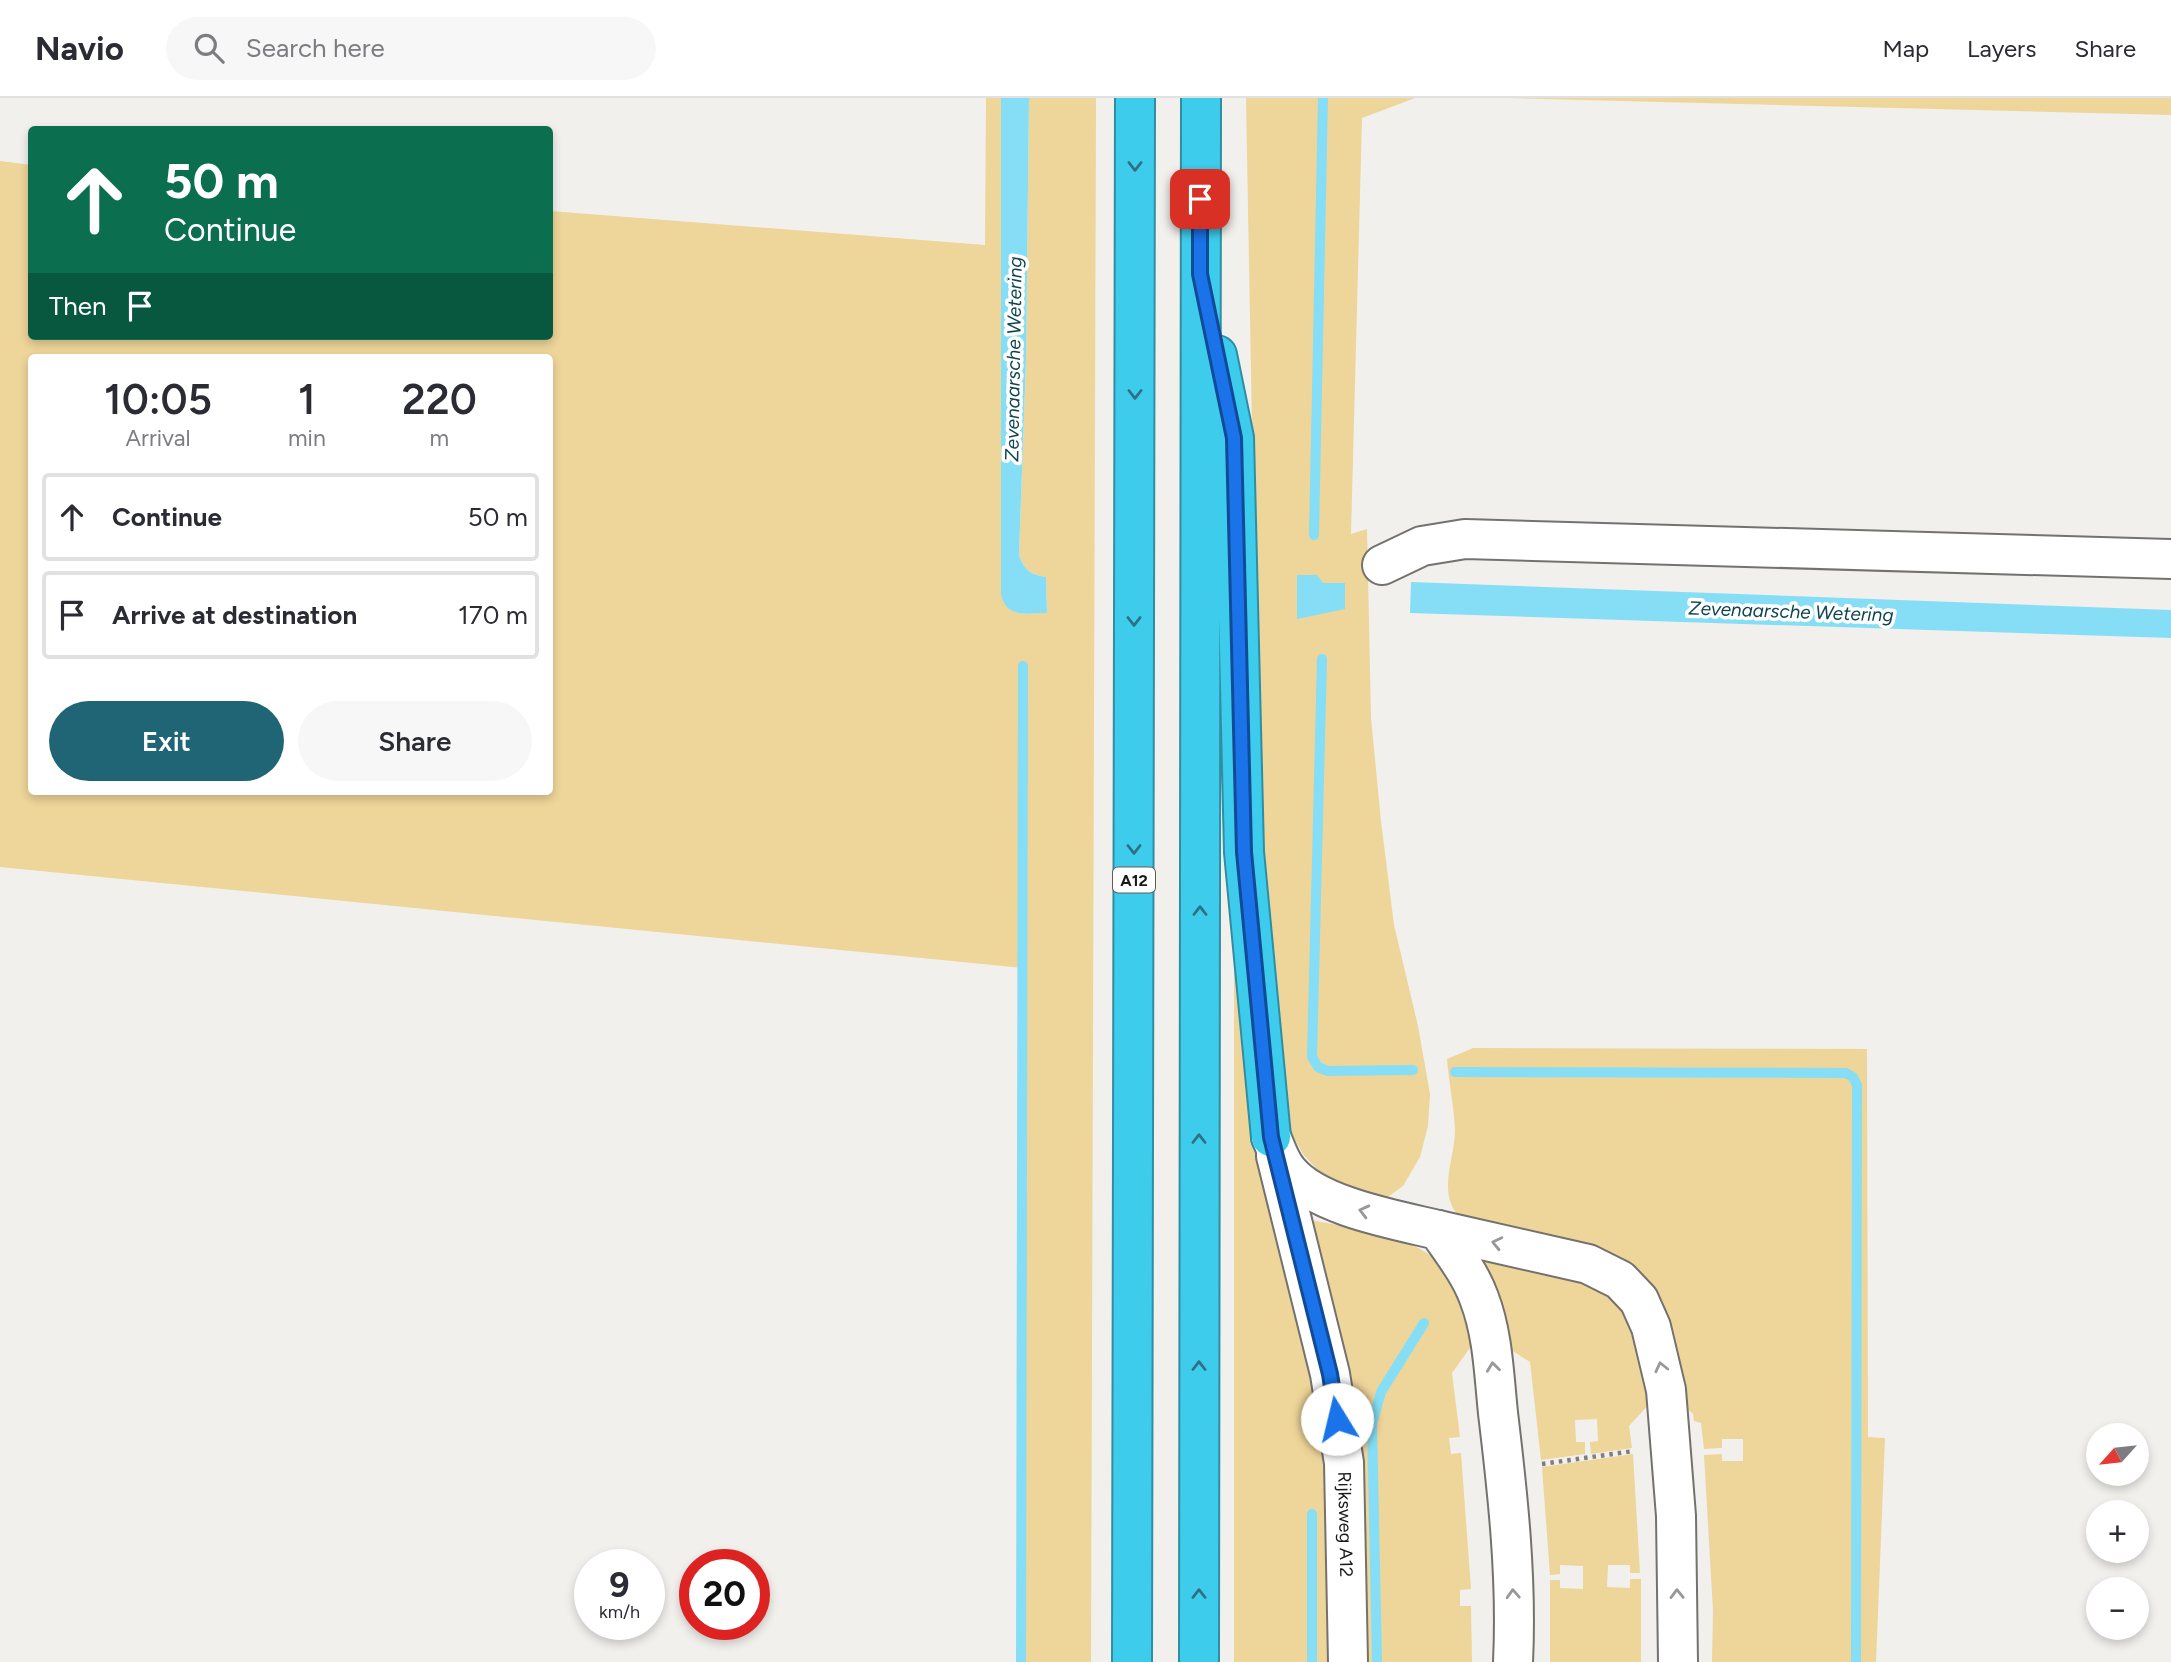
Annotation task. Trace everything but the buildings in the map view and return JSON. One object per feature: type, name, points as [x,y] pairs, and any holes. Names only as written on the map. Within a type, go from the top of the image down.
[{"type":"highway","name":"A12","points":[[1132,1662],[1135,98]]},
{"type":"highway","points":[[1199,1662],[1201,98]]},
{"type":"highway","points":[[1200,274],[1234,438],[1244,852],[1271,1137]]},
{"type":"lane","points":[[1382,565],[1422,546],[1465,539],[2171,559]]},
{"type":"lane","points":[[1271,1137],[1287,1171],[1322,1196],[1352,1208],[1438,1230],[1588,1264],[1620,1280],[1639,1300],[1651,1327],[1666,1390],[1676,1516],[1678,1662]]},
{"type":"lane","name":"Rijksweg A12","points":[[1271,1137],[1330,1374],[1344,1463],[1348,1662]]},
{"type":"lane","points":[[1438,1230],[1465,1268],[1479,1298],[1490,1338],[1508,1500],[1515,1621],[1513,1662]]},
{"type":"path","points":[[1539,1464],[1635,1451]]},
{"type":"shaded area","points":[[986,98],[1001,98],[1001,595],[1008,608],[1013,611],[1026,614],[1047,612],[1046,577],[1029,571],[1019,555],[1026,361],[1029,98],[1096,98],[1091,1662],[1021,1662],[1022,968],[0,867],[0,161],[28,165],[28,340],[553,340],[553,211],[985,245]]},
{"type":"shaded area","points":[[1246,98],[1415,98],[1362,118],[1351,534],[1367,529],[1371,718],[1381,821],[1394,925],[1418,1026],[1430,1094],[1428,1126],[1420,1157],[1403,1186],[1385,1199],[1343,1189],[1321,1174],[1303,1154],[1283,1118],[1264,950]]},
{"type":"shaded area","points":[[1505,98],[2171,98],[2171,115]]},
{"type":"shaded area","points":[[1234,924],[1323,1388],[1336,1662],[1234,1662]]},
{"type":"shaded area","points":[[1473,1048],[1867,1049],[1868,1437],[1885,1438],[1876,1662],[1712,1662],[1713,1611],[1704,1455],[1722,1454],[1722,1461],[1743,1461],[1743,1439],[1722,1439],[1722,1448],[1704,1449],[1701,1423],[1694,1421],[1693,1414],[1675,1397],[1647,1283],[1623,1260],[1600,1247],[1457,1214],[1451,1205],[1448,1184],[1455,1130],[1447,1059]]},
{"type":"shaded area","points":[[1306,1219],[1368,1231],[1409,1243],[1443,1266],[1465,1302],[1477,1338],[1452,1373],[1460,1437],[1449,1438],[1451,1454],[1461,1453],[1471,1589],[1460,1590],[1460,1606],[1471,1606],[1472,1662],[1357,1662]]},
{"type":"shaded area","points":[[1479,1258],[1575,1280],[1594,1288],[1636,1321],[1653,1400],[1629,1426],[1632,1448],[1591,1454],[1590,1442],[1598,1441],[1597,1419],[1575,1420],[1576,1442],[1585,1442],[1585,1454],[1541,1460],[1530,1362],[1505,1346]]},
{"type":"shaded area","points":[[1633,1454],[1640,1573],[1630,1573],[1630,1565],[1608,1565],[1607,1587],[1630,1588],[1630,1579],[1641,1579],[1641,1662],[1550,1662],[1550,1580],[1560,1580],[1560,1588],[1583,1589],[1583,1566],[1560,1565],[1560,1574],[1550,1575],[1542,1467]]},
{"type":"water","name":"Zevenaarsche Wetering","points":[[1001,98],[1029,98],[1026,361],[1019,555],[1029,571],[1046,577],[1047,613],[1025,614],[1013,611],[1004,603],[1001,595]]},
{"type":"water","points":[[1297,575],[1317,575],[1323,583],[1345,583],[1345,609],[1297,619]]},
{"type":"water","name":"Zevenaarsche Wetering","points":[[1411,582],[2171,610],[2171,638],[1410,613]]},
{"type":"waterway","points":[[1314,535],[1323,98]]},
{"type":"waterway","points":[[1322,659],[1312,1057],[1318,1067],[1328,1071],[1413,1070]]},
{"type":"waterway","points":[[1021,1662],[1023,666]]},
{"type":"waterway","points":[[1455,1072],[1846,1073],[1853,1077],[1857,1085],[1856,1662]]},
{"type":"waterway","points":[[1377,1662],[1372,1424],[1381,1392],[1424,1323]]},
{"type":"waterway","points":[[1312,1514],[1312,1662]]},
{"type":"route","points":[[1200,199],[1200,274],[1234,438],[1244,852],[1271,1137],[1330,1374],[1337,1419]]}]
